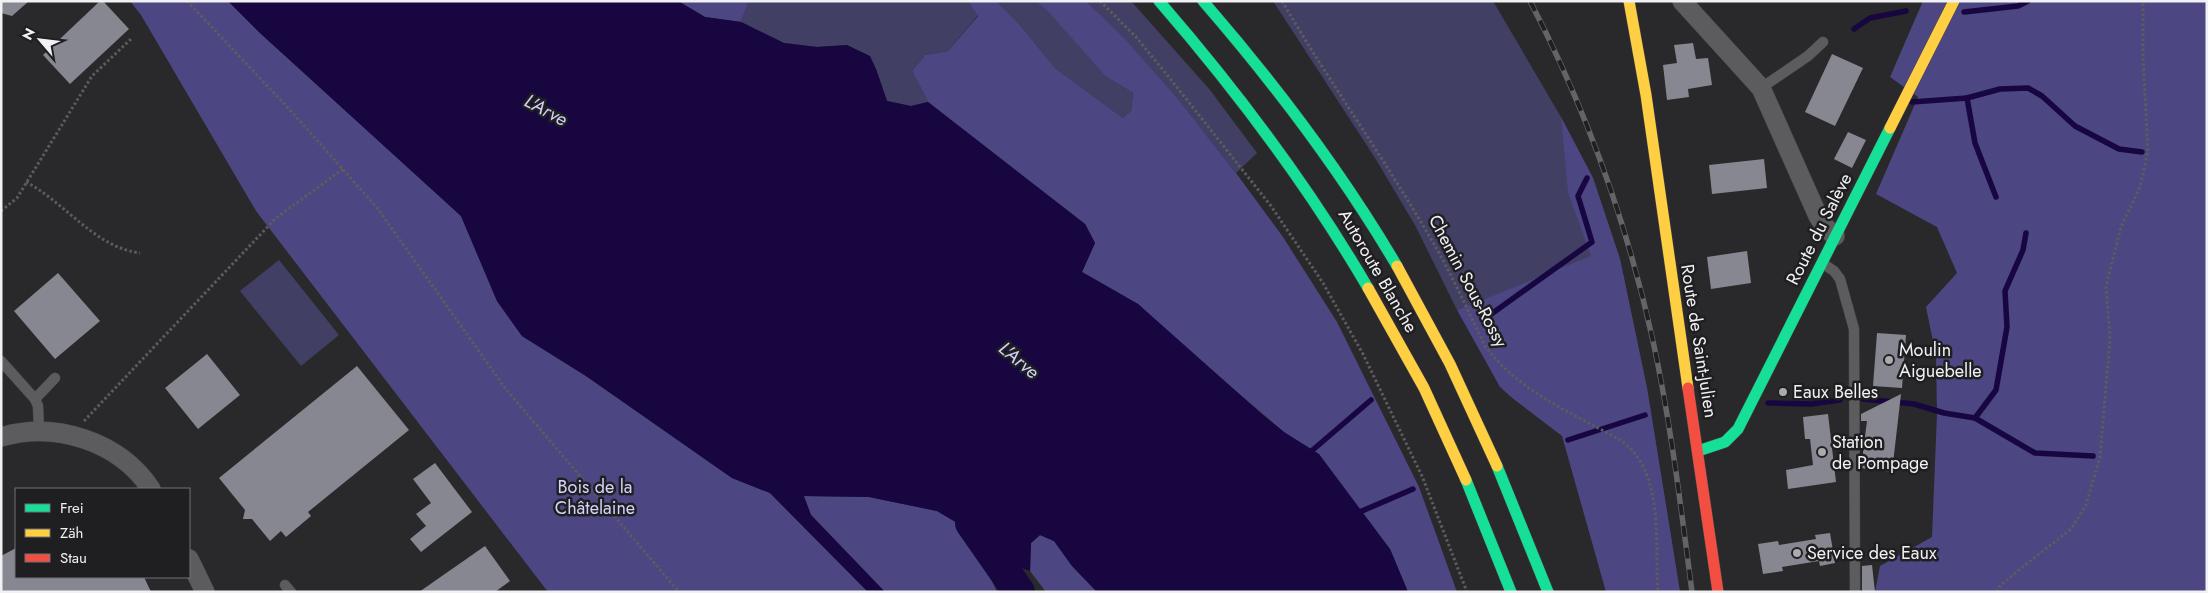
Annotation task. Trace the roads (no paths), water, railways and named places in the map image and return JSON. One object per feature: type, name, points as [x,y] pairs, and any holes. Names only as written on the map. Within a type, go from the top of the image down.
[{"type":"main road","name":"Autoroute Blanche","points":[[1159,1],[1237,93],[1287,159],[1322,211],[1372,294],[1410,361],[1452,449],[1511,592]]},
{"type":"main road","name":"Autoroute Blanche","points":[[1203,1],[1262,71],[1312,135],[1374,228],[1400,272],[1484,437],[1548,592]]},
{"type":"main road","name":"Route de Saint-Julien","points":[[1629,1],[1646,95],[1718,592]]},
{"type":"main road","name":"Route du Salève","points":[[1698,451],[1721,445],[1735,434],[1954,1]]},
{"type":"main road","name":"Route de Saint-Julien","points":[[1646,95],[1647,41]]},
{"type":"street","points":[[1682,1],[1761,88],[1818,216],[1825,227],[1835,236]]},
{"type":"street","points":[[1,437],[39,431],[72,435],[97,444],[126,464],[150,488]]},
{"type":"street","points":[[190,561],[205,592]]},
{"type":"lane","points":[[1761,88],[1808,56],[1823,42]]},
{"type":"lane","points":[[1822,263],[1834,271],[1840,279],[1854,329],[1855,592]]},
{"type":"lane","points":[[1,360],[35,399],[38,406],[39,431]]},
{"type":"lane","points":[[35,399],[55,378]]},
{"type":"water","points":[[228,1],[678,1],[705,17],[741,22],[784,43],[817,47],[847,45],[870,56],[887,101],[911,106],[928,102],[1085,224],[1095,243],[1082,272],[1138,304],[1263,415],[1284,432],[1319,454],[1390,549],[1408,592],[1097,592],[1072,566],[1054,541],[1040,535],[1031,543],[1030,571],[979,553],[964,527],[937,511],[869,497],[804,496],[811,515],[885,592],[868,592],[770,493],[732,478],[586,376],[522,336],[497,301],[461,216],[260,33]]},
{"type":"waterway","points":[[1964,12],[2018,6],[2028,1]]},
{"type":"waterway","points":[[1854,29],[1870,18],[1906,11]]},
{"type":"waterway","points":[[1967,98],[2000,89],[2028,88],[2042,96],[2075,126],[2119,149],[2142,152]]},
{"type":"waterway","points":[[1912,102],[1967,98],[1975,143],[1996,197]]},
{"type":"waterway","points":[[1483,320],[1592,242],[1578,196],[1587,178]]},
{"type":"waterway","points":[[1975,418],[1996,390],[2007,327],[2005,291],[2023,250],[2026,233]]},
{"type":"waterway","points":[[1768,403],[1811,404],[1840,400],[1841,391],[1848,389]]},
{"type":"waterway","points":[[1863,399],[1914,404],[1944,413],[1975,418],[2035,453],[2093,456]]},
{"type":"waterway","points":[[1308,454],[1371,400]]},
{"type":"waterway","points":[[1568,440],[1645,415]]},
{"type":"waterway","points":[[1355,514],[1413,489]]},
{"type":"waterway","name":"L'Arve","points":[[971,523],[1019,592]]},
{"type":"railway","points":[[1530,1],[1587,125],[1631,253],[1653,341],[1665,403],[1692,592]]},
{"type":"place","name":"Moulin Aiguebelle","points":[[1889,360]]},
{"type":"place","name":"Eaux Belles","points":[[1783,392]]},
{"type":"place","name":"Station de Pompage","points":[[1822,452]]},
{"type":"place","name":"Service des Eaux","points":[[1797,553]]},
{"type":"park label","name":"Bois de la Châtelaine","points":[[595,497]]}]
